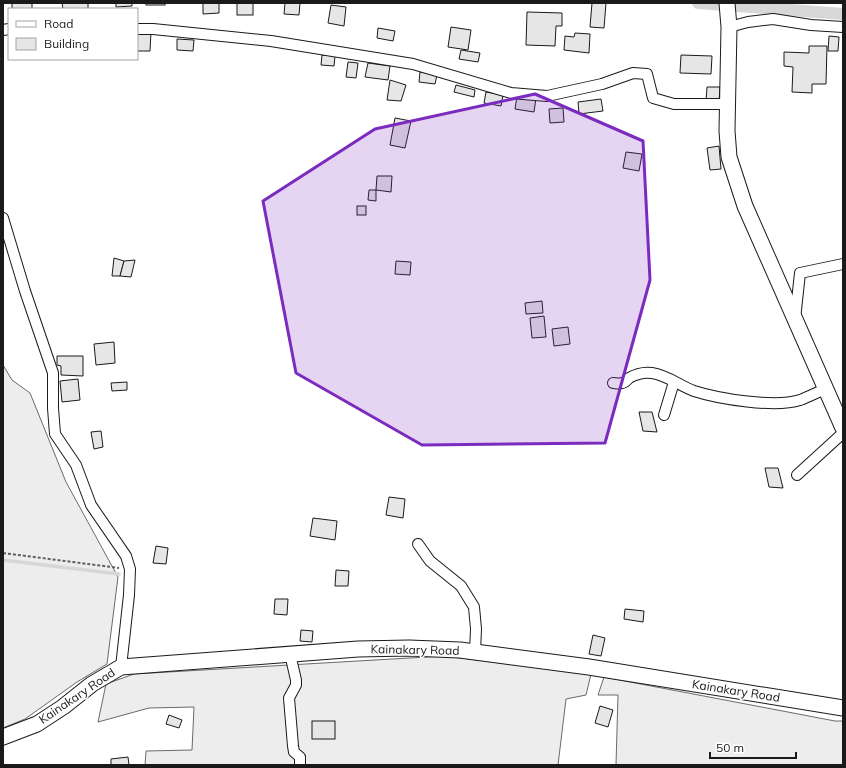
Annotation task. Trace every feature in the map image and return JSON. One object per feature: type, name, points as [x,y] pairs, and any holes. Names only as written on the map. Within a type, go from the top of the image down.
[{"type":"main road","points":[[728,16],[727,131],[729,157],[745,206],[843,428]]},
{"type":"main road","name":"Kainakary Road","points":[[3,737],[37,724],[63,708],[92,684],[120,667],[358,649],[409,648],[460,650],[589,667],[843,708]]},
{"type":"street","points":[[728,16],[748,22],[773,20],[843,27]]},
{"type":"street","points":[[138,29],[153,29],[271,40],[413,64],[511,93],[547,96],[602,84],[633,73],[647,74],[653,98],[674,104],[728,104]]},
{"type":"street","points":[[3,218],[25,291],[53,373],[55,434],[76,465],[91,505],[126,556],[130,569],[129,595],[120,667]]},
{"type":"street","points":[[795,322],[800,273],[843,264]]},
{"type":"street","points":[[613,383],[623,383],[634,375],[647,373],[662,375],[696,392],[759,403],[799,400],[825,389]]},
{"type":"street","points":[[664,415],[674,382]]},
{"type":"street","points":[[797,475],[843,432]]},
{"type":"street","points":[[418,544],[430,561],[461,586],[474,607],[476,629],[475,652]]},
{"type":"street","points":[[290,654],[296,680],[296,685],[289,695],[293,746],[294,752],[300,757],[300,765]]},
{"type":"path","points":[[3,553],[130,569]]},
{"type":"highlighted area","points":[[535,94],[643,141],[650,280],[605,443],[422,445],[296,373],[263,201],[375,129]]},
{"type":"shaded area","points":[[3,365],[12,380],[30,393],[66,482],[118,577],[107,664],[77,682],[25,719],[3,728]]},
{"type":"shaded area","points":[[444,656],[591,674],[586,695],[566,699],[558,765],[145,765],[146,751],[192,750],[194,707],[149,708],[98,722],[106,684],[134,674]]},
{"type":"shaded area","points":[[604,677],[835,721],[843,721],[843,765],[616,765],[618,695],[598,695]]},
{"type":"building","points":[[12,3],[32,3],[32,8],[12,8]]},
{"type":"building","points":[[62,3],[88,3],[88,8],[63,8]]},
{"type":"building","points":[[116,3],[132,3],[132,6],[116,7]]},
{"type":"building","points":[[146,3],[165,3],[165,5],[146,5]]},
{"type":"building","points":[[203,3],[219,3],[219,13],[203,14]]},
{"type":"building","points":[[237,3],[253,3],[253,15],[237,15]]},
{"type":"building","points":[[285,3],[300,3],[299,15],[284,14]]},
{"type":"building","points":[[592,3],[606,3],[604,28],[590,27]]},
{"type":"building","points":[[331,5],[346,7],[344,26],[328,23]]},
{"type":"building","points":[[527,12],[562,13],[562,26],[556,26],[555,46],[526,45]]},
{"type":"building","points":[[451,27],[471,30],[468,50],[448,47]]},
{"type":"building","points":[[378,28],[395,31],[393,41],[377,38]]},
{"type":"building","points":[[138,31],[151,32],[150,51],[138,51]]},
{"type":"building","points":[[575,33],[590,34],[589,53],[564,50],[565,36],[574,37]]},
{"type":"building","points":[[829,36],[839,37],[838,51],[828,51]]},
{"type":"building","points":[[177,39],[194,40],[193,51],[177,50]]},
{"type":"building","points":[[809,46],[827,46],[826,84],[812,84],[812,93],[792,92],[793,67],[784,66],[784,52],[809,53]]},
{"type":"building","points":[[461,50],[480,53],[478,62],[459,59]]},
{"type":"building","points":[[322,55],[335,56],[334,66],[321,65]]},
{"type":"building","points":[[681,55],[712,56],[711,74],[680,73]]},
{"type":"building","points":[[348,62],[358,63],[356,78],[346,77]]},
{"type":"building","points":[[368,63],[390,66],[388,80],[365,77]]},
{"type":"building","points":[[420,72],[437,75],[435,84],[419,82]]},
{"type":"building","points":[[390,80],[406,85],[401,101],[387,100]]},
{"type":"building","points":[[456,85],[475,90],[474,97],[454,92]]},
{"type":"building","points":[[707,87],[720,87],[719,102],[706,101]]},
{"type":"building","points":[[486,92],[503,95],[501,106],[484,103]]},
{"type":"building","points":[[517,96],[536,98],[534,112],[515,109]]},
{"type":"building","points":[[601,99],[603,111],[579,114],[578,102]]},
{"type":"building","points":[[563,108],[564,122],[550,123],[549,109]]},
{"type":"building","points":[[395,118],[411,121],[405,148],[390,145]]},
{"type":"building","points":[[719,146],[721,169],[710,170],[707,148]]},
{"type":"building","points":[[626,152],[642,154],[639,171],[623,168]]},
{"type":"building","points":[[377,176],[392,176],[391,192],[376,190]]},
{"type":"building","points":[[369,190],[376,190],[376,201],[368,200]]},
{"type":"building","points":[[357,206],[366,206],[366,215],[357,215]]},
{"type":"building","points":[[114,258],[124,261],[120,276],[112,276]]},
{"type":"building","points":[[135,260],[131,277],[120,276],[124,261]]},
{"type":"building","points":[[396,261],[411,262],[410,275],[395,274]]},
{"type":"building","points":[[542,301],[543,313],[526,314],[525,303]]},
{"type":"building","points":[[544,316],[546,337],[532,338],[530,318]]},
{"type":"building","points":[[568,327],[570,344],[554,346],[552,329]]},
{"type":"building","points":[[114,342],[115,363],[96,365],[94,344]]},
{"type":"building","points":[[57,356],[83,356],[83,376],[61,375],[61,366],[57,365]]},
{"type":"building","points":[[78,379],[80,400],[62,402],[60,381]]},
{"type":"building","points":[[127,382],[127,390],[112,391],[111,383]]},
{"type":"building","points":[[639,412],[652,412],[657,432],[643,431]]},
{"type":"building","points":[[101,431],[103,447],[94,449],[91,432]]},
{"type":"building","points":[[765,468],[778,468],[783,488],[769,487]]},
{"type":"building","points":[[389,497],[405,499],[403,518],[386,515]]},
{"type":"building","points":[[313,518],[337,521],[335,540],[310,536]]},
{"type":"building","points":[[156,546],[168,548],[166,564],[153,563]]},
{"type":"building","points":[[336,570],[349,571],[348,586],[335,586]]},
{"type":"building","points":[[275,599],[288,599],[287,615],[274,614]]},
{"type":"building","points":[[625,609],[644,611],[643,622],[624,619]]},
{"type":"building","points":[[301,630],[313,631],[312,642],[300,641]]},
{"type":"building","points":[[593,635],[605,638],[601,656],[589,654]]},
{"type":"building","points":[[600,706],[613,710],[608,727],[595,723]]},
{"type":"building","points":[[169,715],[182,720],[179,728],[166,724]]},
{"type":"building","points":[[312,721],[335,721],[335,739],[312,739]]},
{"type":"building","points":[[128,757],[129,765],[111,765],[111,759]]},
{"type":"waterway","points":[[698,3],[843,14]]},
{"type":"waterway","points":[[3,560],[119,574]]}]
